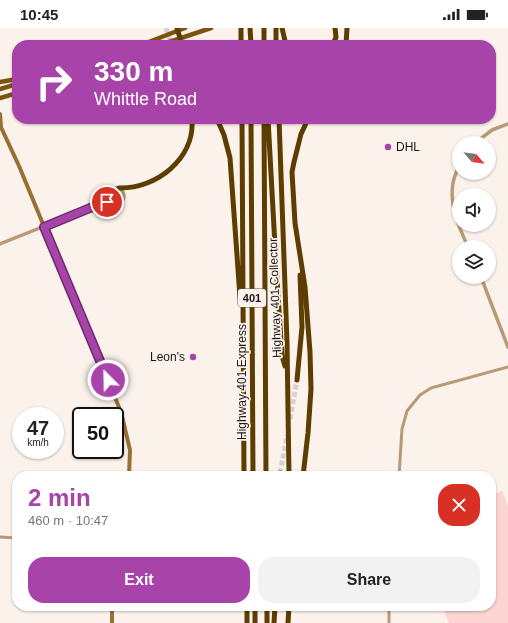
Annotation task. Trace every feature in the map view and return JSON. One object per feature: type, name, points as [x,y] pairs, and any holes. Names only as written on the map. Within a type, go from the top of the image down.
[{"type":"highway","points":[[238,28],[240,40]]},
{"type":"highway","points":[[241,28],[241,40]]},
{"type":"highway","points":[[250,28],[251,40]]},
{"type":"highway","points":[[264,28],[264,40]]},
{"type":"highway","points":[[276,28],[276,40]]},
{"type":"highway","points":[[282,28],[285,40]]},
{"type":"highway","points":[[335,28],[335,40]]},
{"type":"highway","points":[[346,40],[347,28]]},
{"type":"highway","points":[[177,29],[180,38]]},
{"type":"highway","points":[[119,188],[140,186],[160,177],[172,168],[181,157],[189,142],[192,124]]},
{"type":"highway","points":[[219,124],[226,141],[231,170],[242,335]]},
{"type":"highway","name":"401","points":[[242,124],[244,471]]},
{"type":"highway","name":"Highway 401 Express","points":[[251,124],[253,471]]},
{"type":"highway","name":"Highway 401 Express","points":[[264,124],[266,471]]},
{"type":"highway","points":[[268,124],[282,356],[287,373]]},
{"type":"highway","name":"Highway 401 Collector","points":[[278,124],[289,471]]},
{"type":"highway","points":[[303,471],[308,426],[310,352],[305,287],[295,223],[292,172],[301,134],[306,124]]},
{"type":"highway","points":[[296,380],[302,327],[299,254]]},
{"type":"highway","points":[[244,623],[245,611]]},
{"type":"highway","points":[[246,611],[247,623]]},
{"type":"highway","points":[[255,611],[255,623]]},
{"type":"highway","points":[[267,611],[267,623]]},
{"type":"highway","points":[[274,623],[275,611]]},
{"type":"highway","points":[[288,623],[289,611]]},
{"type":"main road","points":[[152,40],[177,29],[185,28]]},
{"type":"main road","points":[[174,40],[211,28]]},
{"type":"main road","points":[[0,82],[12,80]]},
{"type":"main road","points":[[0,89],[12,85]]},
{"type":"main road","points":[[0,98],[12,94]]},
{"type":"main road","points":[[0,114],[1,126],[20,166],[121,412],[130,450],[129,471]]},
{"type":"main road","points":[[112,611],[112,623]]},
{"type":"street","points":[[484,136],[492,130],[508,124]]},
{"type":"street","points":[[454,180],[452,199],[455,217],[465,240]]},
{"type":"street","points":[[0,244],[107,202],[120,204],[124,199],[124,193],[119,188],[113,188],[103,199],[90,208]]},
{"type":"street","points":[[108,194],[108,200],[113,204]]},
{"type":"street","points":[[484,284],[508,347]]},
{"type":"street","points":[[399,471],[402,429],[407,411],[420,395],[431,388],[508,367]]},
{"type":"street","points":[[0,537],[12,538]]},
{"type":"street","points":[[389,611],[389,623]]},
{"type":"shaded area","points":[[502,491],[508,506],[508,623],[449,623],[444,611],[496,611],[496,493]]},
{"type":"tunnel","points":[[166,28],[170,40]]},
{"type":"tunnel","points":[[290,419],[297,380]]},
{"type":"tunnel","points":[[280,471],[287,435]]},
{"type":"place","name":"DHL","points":[[388,147]]},
{"type":"place","name":"Leon's","points":[[193,357]]},
{"type":"route","points":[[107,202],[44,227],[108,380]]}]
